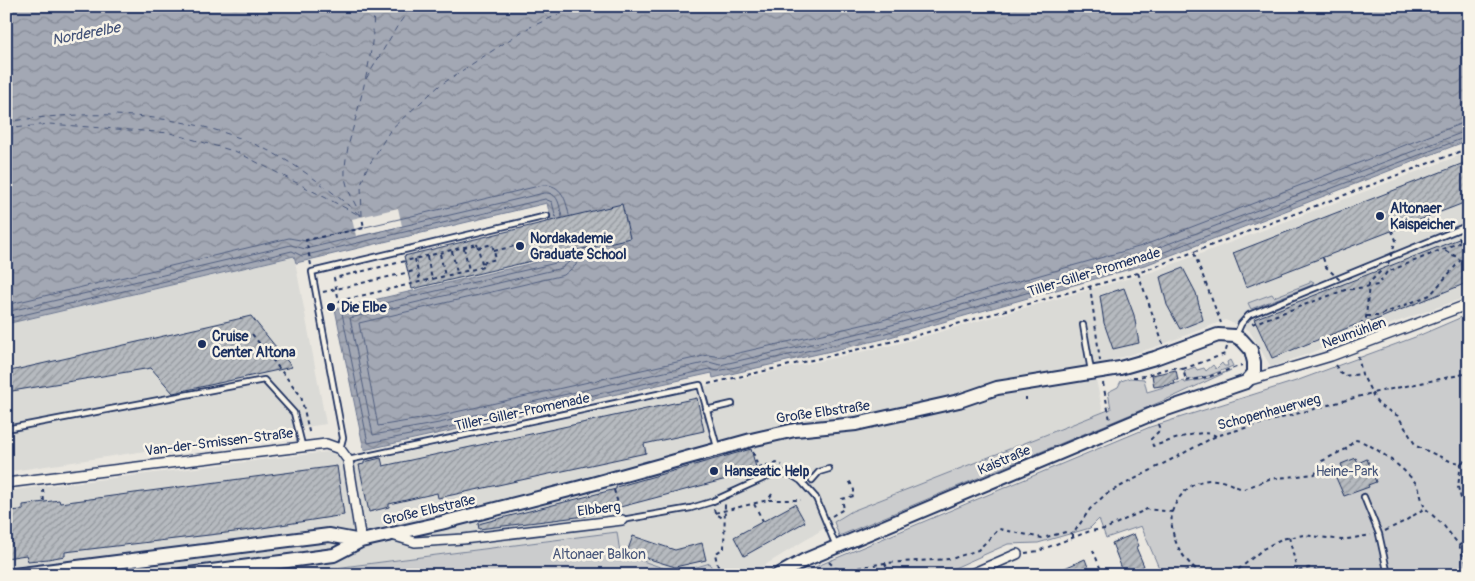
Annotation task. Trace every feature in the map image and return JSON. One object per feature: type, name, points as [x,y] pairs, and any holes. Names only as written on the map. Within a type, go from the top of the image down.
[{"type":"street","name":"Neumühlen","points":[[1246,382],[1355,347],[1469,304]]},
{"type":"street","name":"Große Elbstraße","points":[[181,575],[334,555],[361,541],[611,478],[717,449],[795,430],[856,424],[966,399],[1004,386],[1128,366],[1167,354],[1214,336],[1230,336]]},
{"type":"street","points":[[1230,336],[1248,346],[1254,362],[1253,376],[1246,382]]},
{"type":"street","name":"Kaistraße","points":[[778,575],[820,554],[834,541],[1152,414],[1246,382]]},
{"type":"street","name":"Van-der-Smissen-Straße","points":[[6,483],[307,445],[326,444],[340,449]]},
{"type":"street","points":[[340,449],[348,460],[361,541]]},
{"type":"street","name":"Elbberg","points":[[392,534],[415,542],[453,540],[621,517]]},
{"type":"street","name":"Große Elbstraße","points":[[14,575],[50,573],[329,535],[361,541]]},
{"type":"street","points":[[969,575],[1017,554]]},
{"type":"lane","points":[[340,449],[343,438],[312,272],[546,216]]},
{"type":"lane","points":[[1230,336],[1249,315],[1469,225]]},
{"type":"lane","points":[[1083,325],[1096,372]]},
{"type":"lane","points":[[6,429],[264,380],[294,413],[307,445]]},
{"type":"lane","name":"Tiller-Giller-Promenade","points":[[348,460],[700,386],[706,410]]},
{"type":"lane","points":[[717,449],[706,410],[732,404]]},
{"type":"lane","points":[[812,480],[819,472],[829,469]]},
{"type":"lane","name":"Elbberg","points":[[621,517],[665,514],[711,502],[775,473],[790,474],[801,481],[816,498],[834,541]]},
{"type":"lane","points":[[1364,497],[1379,534],[1388,575]]},
{"type":"path","name":"Tiller-Giller-Promenade","points":[[715,382],[907,338],[1138,272],[1194,253],[1469,148]]},
{"type":"path","points":[[310,259],[306,240],[364,228],[362,217]]},
{"type":"path","points":[[1456,230],[1460,242]]},
{"type":"path","points":[[1388,264],[1396,240],[1392,232]]},
{"type":"path","points":[[1242,321],[1258,324],[1348,288],[1381,283],[1386,272],[1469,240]]},
{"type":"path","points":[[477,244],[482,267],[339,301],[334,278],[464,248],[477,244]]},
{"type":"path","points":[[478,248],[492,244],[496,259],[482,262]]},
{"type":"path","points":[[494,251],[515,246]]},
{"type":"path","points":[[464,248],[469,270]]},
{"type":"path","points":[[452,250],[457,273]]},
{"type":"path","points":[[1366,316],[1378,316],[1433,294],[1460,261],[1459,258],[1444,250]]},
{"type":"path","points":[[439,253],[445,276]]},
{"type":"path","points":[[1128,366],[1131,376],[1143,377],[1176,368],[1182,369],[1227,353],[1230,336],[1194,253]]},
{"type":"path","points":[[427,256],[432,279]]},
{"type":"path","points":[[1323,258],[1326,267],[1341,281]]},
{"type":"path","points":[[415,259],[420,281]]},
{"type":"path","points":[[333,290],[414,271]]},
{"type":"path","points":[[1355,347],[1352,332],[1366,316],[1369,286],[1381,271]]},
{"type":"path","points":[[1138,272],[1167,354]]},
{"type":"path","points":[[1090,286],[1094,301],[1096,372],[1108,410]]},
{"type":"path","points":[[252,334],[301,396],[307,445]]},
{"type":"path","points":[[1182,369],[1186,381],[1254,362]]},
{"type":"path","points":[[1360,363],[1362,374],[1380,406],[1398,416],[1416,446],[1450,461],[1461,463],[1469,458]]},
{"type":"path","points":[[1338,371],[1343,376],[1362,374]]},
{"type":"path","name":"Schopenhauerweg","points":[[1073,534],[1090,509],[1106,494],[1216,436],[1372,393],[1469,373]]},
{"type":"path","points":[[1159,425],[1160,430],[1151,439],[1153,446],[1199,433],[1212,433],[1216,436]]},
{"type":"path","points":[[1204,575],[1199,573],[1176,544],[1172,528],[1172,512],[1179,496],[1188,488],[1201,482],[1216,480],[1244,489],[1269,479],[1314,474],[1322,461],[1346,449],[1355,440],[1367,442],[1401,469],[1416,484],[1424,508],[1459,545],[1469,570]]},
{"type":"path","points":[[752,452],[754,452],[758,467],[778,463]]},
{"type":"path","points":[[1461,463],[1458,487],[1469,528]]},
{"type":"path","points":[[733,467],[739,490]]},
{"type":"path","points":[[611,478],[621,517]]},
{"type":"path","points":[[834,513],[844,509],[842,499],[854,496],[854,490],[848,478]]},
{"type":"path","points":[[42,479],[44,503]]},
{"type":"path","points":[[768,500],[772,494]]},
{"type":"path","points":[[715,513],[768,500],[801,500]]},
{"type":"path","points":[[711,502],[715,513],[725,519]]},
{"type":"path","points":[[754,504],[764,521]]},
{"type":"path","points":[[1146,505],[1147,509]]},
{"type":"path","points":[[720,575],[715,554],[724,548],[725,506]]},
{"type":"path","points":[[1232,575],[1273,542],[1304,535],[1342,540],[1379,534],[1396,527],[1424,508]]},
{"type":"path","points":[[1017,554],[1038,552],[1090,531],[1105,529],[1147,509],[1172,512]]},
{"type":"path","points":[[820,554],[835,568],[845,570],[885,563],[951,559],[978,550],[1000,529],[1042,538],[1066,532],[1073,534],[1073,538]]},
{"type":"path","points":[[1289,537],[1297,570]]},
{"type":"path","points":[[1459,545],[1469,542]]},
{"type":"path","points":[[1093,550],[1103,575]]},
{"type":"path","points":[[885,563],[890,575]]},
{"type":"path","points":[[1178,575],[1194,566]]},
{"type":"path","points":[[1283,575],[1297,570],[1316,569],[1330,575]]},
{"type":"path","points":[[1057,571],[1058,575]]},
{"type":"shaded area","points":[[1469,152],[1469,296],[1271,367],[1249,330],[1225,320],[1158,346],[1093,366],[1103,412],[852,511],[749,575],[713,575],[710,563],[677,573],[620,553],[616,532],[280,575],[6,575],[6,491],[327,452],[362,462],[897,344],[1155,271]]},
{"type":"shaded area","points":[[294,256],[326,424],[6,472],[6,324]]},
{"type":"green space","points":[[1310,280],[1314,282],[1312,285],[1251,309],[1248,303],[1272,294],[1274,297],[1310,283]]},
{"type":"green space","name":"Heine-Park","points":[[1469,314],[1469,575],[1159,575],[1159,568],[1141,526],[1106,538],[1099,519],[1090,528],[1038,543],[1008,544],[939,575],[796,575],[1150,427],[1296,381],[1418,336]]},
{"type":"green space","points":[[1230,360],[1233,366],[1208,376],[1187,380],[1184,371],[1195,367],[1197,370],[1204,368],[1206,371],[1213,365],[1216,369],[1222,363],[1224,366],[1228,366],[1227,362]]},
{"type":"green space","points":[[1231,370],[1177,395],[839,536],[834,522],[852,511],[1111,409],[1108,392],[1118,387],[1121,381],[1130,378],[1144,379],[1147,392],[1184,381],[1185,383],[1209,378]]},
{"type":"green space","name":"Altonaer Balkon","points":[[617,532],[620,553],[677,573],[710,563],[713,575],[280,575]]},
{"type":"water","name":"Norderelbe","points":[[6,6],[1469,6],[1469,140],[1148,264],[883,339],[713,378],[712,373],[364,450],[335,309],[559,257],[547,203],[296,263],[294,256],[6,324]]},
{"type":"pier","points":[[398,208],[402,226],[356,236],[352,219]]},
{"type":"building","name":"Altonaer Kaispeicher","points":[[1469,161],[1469,201],[1246,287],[1233,253]]},
{"type":"building","name":"Nordakademie Graduate School","points":[[622,204],[630,238],[412,289],[404,256]]},
{"type":"building","points":[[1469,235],[1469,282],[1361,326],[1355,325],[1272,358],[1254,319]]},
{"type":"building","points":[[1183,268],[1196,293],[1203,320],[1180,329],[1167,305],[1160,277]]},
{"type":"building","points":[[1124,288],[1134,315],[1139,343],[1113,349],[1104,323],[1100,296]]},
{"type":"building","name":"Cruise Center Altona","points":[[251,316],[292,367],[173,393],[151,368],[6,392],[6,372]]},
{"type":"building","points":[[1176,370],[1178,380],[1174,380],[1175,384],[1154,387],[1152,375]]},
{"type":"building","points":[[697,398],[704,431],[644,444],[646,453],[438,498],[437,493],[389,504],[389,507],[369,512],[359,465],[364,464],[364,462],[381,458],[383,466]]},
{"type":"building","points":[[751,449],[757,471],[586,516],[479,529],[478,524],[616,489],[616,487]]},
{"type":"building","points":[[1356,458],[1358,463],[1367,459],[1376,482],[1368,485],[1369,487],[1344,496],[1334,473],[1343,469],[1341,464]]},
{"type":"building","points":[[337,466],[344,515],[243,531],[65,552],[65,556],[48,559],[28,561],[26,555],[6,558],[6,511],[23,510],[23,505],[59,500],[60,503]]},
{"type":"building","points":[[795,504],[805,522],[744,556],[734,537]]},
{"type":"building","points":[[1134,534],[1139,546],[1136,547],[1144,566],[1124,574],[1112,543]]},
{"type":"building","points":[[633,536],[675,550],[702,543],[706,560],[675,567],[627,552]]},
{"type":"building","points":[[1085,559],[1091,575],[1049,575]]},
{"type":"ferry route","points":[[361,216],[348,187],[345,169],[348,147],[369,62],[373,34],[373,6]]},
{"type":"ferry route","points":[[366,79],[398,25],[412,6]]},
{"type":"ferry route","points":[[362,216],[361,185],[366,170],[391,129],[439,86],[472,64],[526,29],[577,6]]},
{"type":"ferry route","points":[[6,122],[71,115],[104,115],[138,116],[204,127],[235,136],[291,163],[362,217]]},
{"type":"ferry route","points":[[6,129],[49,124],[170,133],[237,152],[359,215]]},
{"type":"place","name":"Altonaer Kaispeicher","points":[[1380,216]]},
{"type":"place","name":"Nordakademie Graduate School","points":[[520,246]]},
{"type":"place","name":"Die Elbe","points":[[331,307]]},
{"type":"place","name":"Cruise Center Altona","points":[[202,344]]},
{"type":"place","name":"Hanseatic Help","points":[[714,471]]}]
